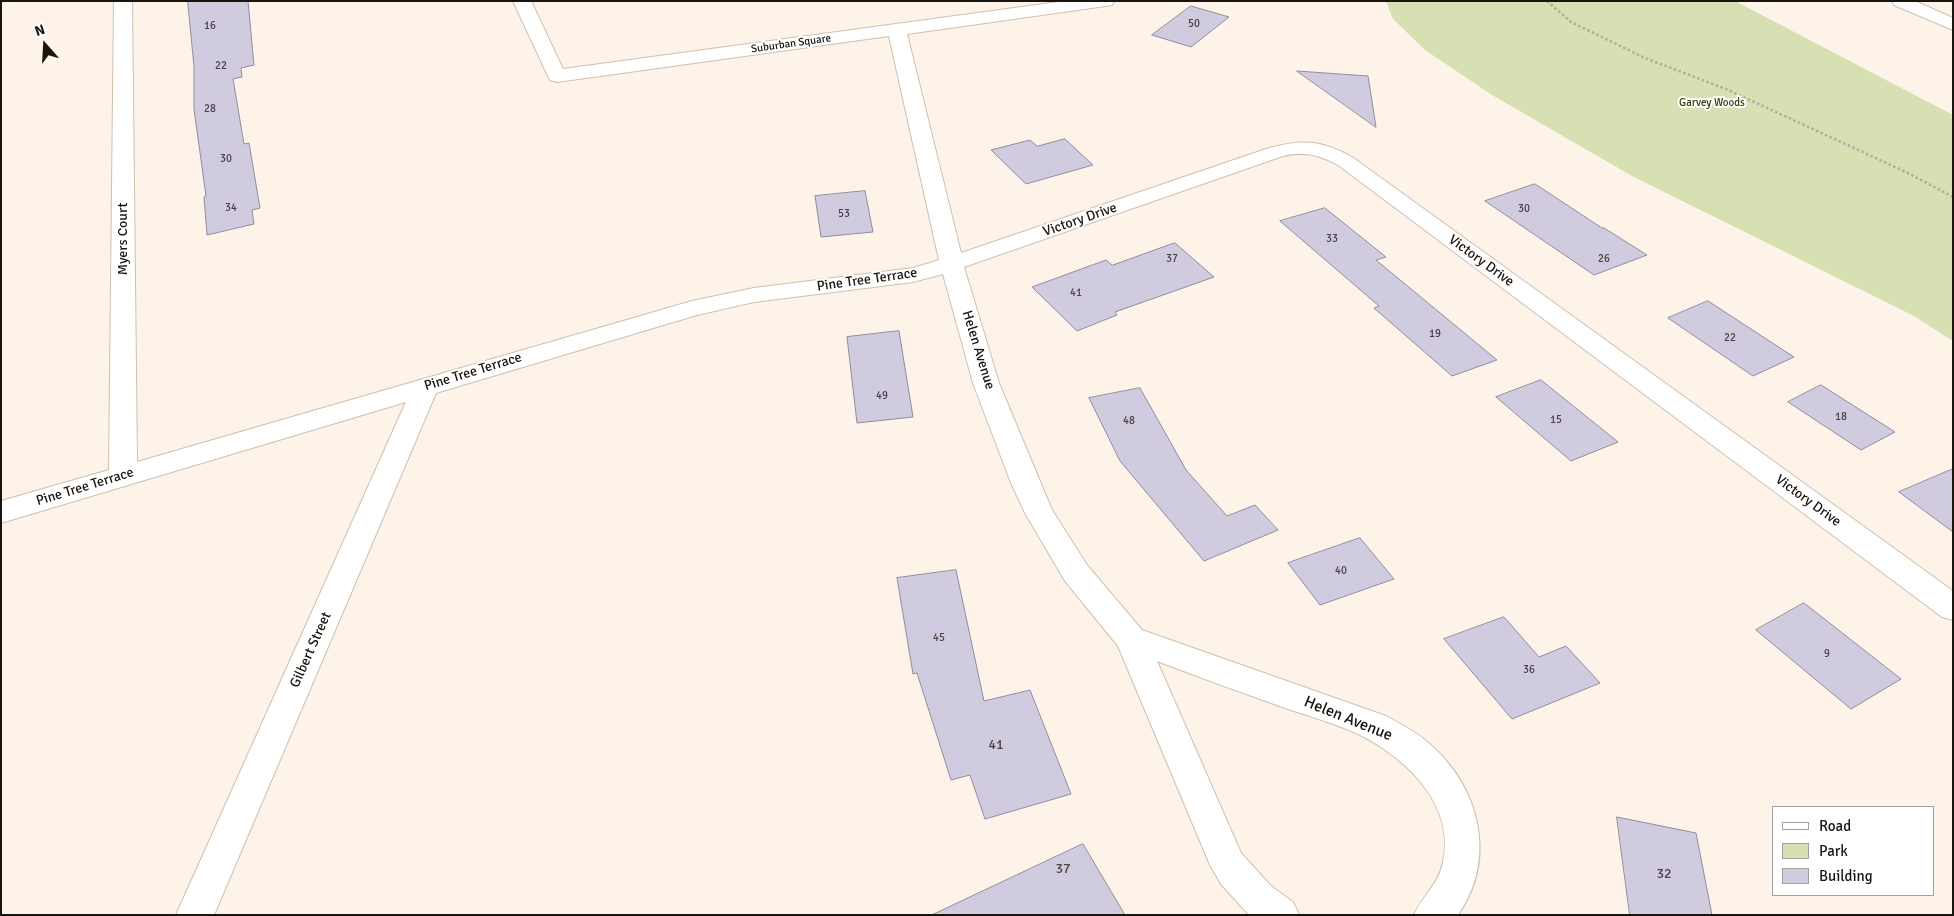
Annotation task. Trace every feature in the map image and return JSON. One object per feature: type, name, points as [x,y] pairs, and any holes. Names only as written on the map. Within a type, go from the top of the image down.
[{"type":"street","name":"Myers Court","points":[[123,1],[123,476]]},
{"type":"street","name":"Suburban Square","points":[[522,1],[557,76],[1106,1]]},
{"type":"street","points":[[1900,1],[1953,24]]},
{"type":"street","name":"Helen Avenue","points":[[897,30],[952,265],[986,383],[1039,513],[1076,573],[1131,639],[1228,864],[1246,888],[1280,915]]},
{"type":"street","name":"Victory Drive","points":[[952,265],[1276,152],[1304,146],[1320,148],[1345,161],[1953,608]]},
{"type":"street","name":"Pine Tree Terrace","points":[[1,512],[642,322],[723,301],[912,275],[952,265]]},
{"type":"street","name":"Gilbert Street","points":[[195,915],[426,386]]},
{"type":"street","name":"Helen Avenue","points":[[1131,639],[1374,726],[1398,739],[1420,757],[1438,778],[1452,801],[1461,826],[1463,851],[1459,875],[1449,897],[1433,915]]},
{"type":"path","points":[[1547,1],[1571,22],[1645,58],[1726,89],[1906,172],[1953,198]]},
{"type":"green space","name":"Garvey Woods","points":[[1386,1],[1735,1],[1953,115],[1953,341],[1912,315],[1632,176],[1492,95],[1425,50],[1393,19]]},
{"type":"building","points":[[188,1],[248,1],[254,65],[241,68],[242,77],[233,79],[244,144],[249,143],[260,208],[252,210],[254,224],[207,235],[204,197],[206,196],[194,109],[194,67]]},
{"type":"building","points":[[1191,6],[1229,17],[1191,47],[1152,35]]},
{"type":"building","points":[[1297,71],[1368,76],[1376,127]]},
{"type":"building","points":[[1065,139],[1093,165],[1026,184],[991,150],[1030,140],[1037,146]]},
{"type":"building","points":[[1535,184],[1647,255],[1594,275],[1485,201]]},
{"type":"building","points":[[865,191],[873,232],[821,237],[815,196]]},
{"type":"building","points":[[1325,208],[1386,257],[1376,260],[1497,360],[1452,376],[1374,308],[1379,306],[1280,221]]},
{"type":"building","points":[[1175,243],[1214,277],[1115,312],[1117,315],[1077,331],[1032,287],[1106,260],[1112,265]]},
{"type":"building","points":[[1708,301],[1794,357],[1753,376],[1668,318]]},
{"type":"building","points":[[899,331],[913,417],[857,423],[847,337]]},
{"type":"building","points":[[1541,380],[1618,442],[1571,461],[1496,397]]},
{"type":"building","points":[[1821,385],[1895,432],[1861,450],[1788,402]]},
{"type":"building","points":[[1140,388],[1186,470],[1227,516],[1255,505],[1278,530],[1204,561],[1120,461],[1089,398]]},
{"type":"building","points":[[1953,469],[1953,532],[1899,492]]},
{"type":"building","points":[[1360,538],[1394,579],[1320,605],[1288,563]]},
{"type":"building","points":[[956,570],[984,701],[1030,690],[1071,794],[985,819],[970,775],[951,780],[917,673],[913,674],[897,578]]},
{"type":"building","points":[[1804,603],[1901,679],[1851,709],[1756,630]]},
{"type":"building","points":[[1504,617],[1539,657],[1566,646],[1600,683],[1512,719],[1444,639]]},
{"type":"building","points":[[1617,817],[1696,833],[1712,915],[1630,915]]},
{"type":"building","points":[[1083,844],[1125,915],[932,915]]}]
